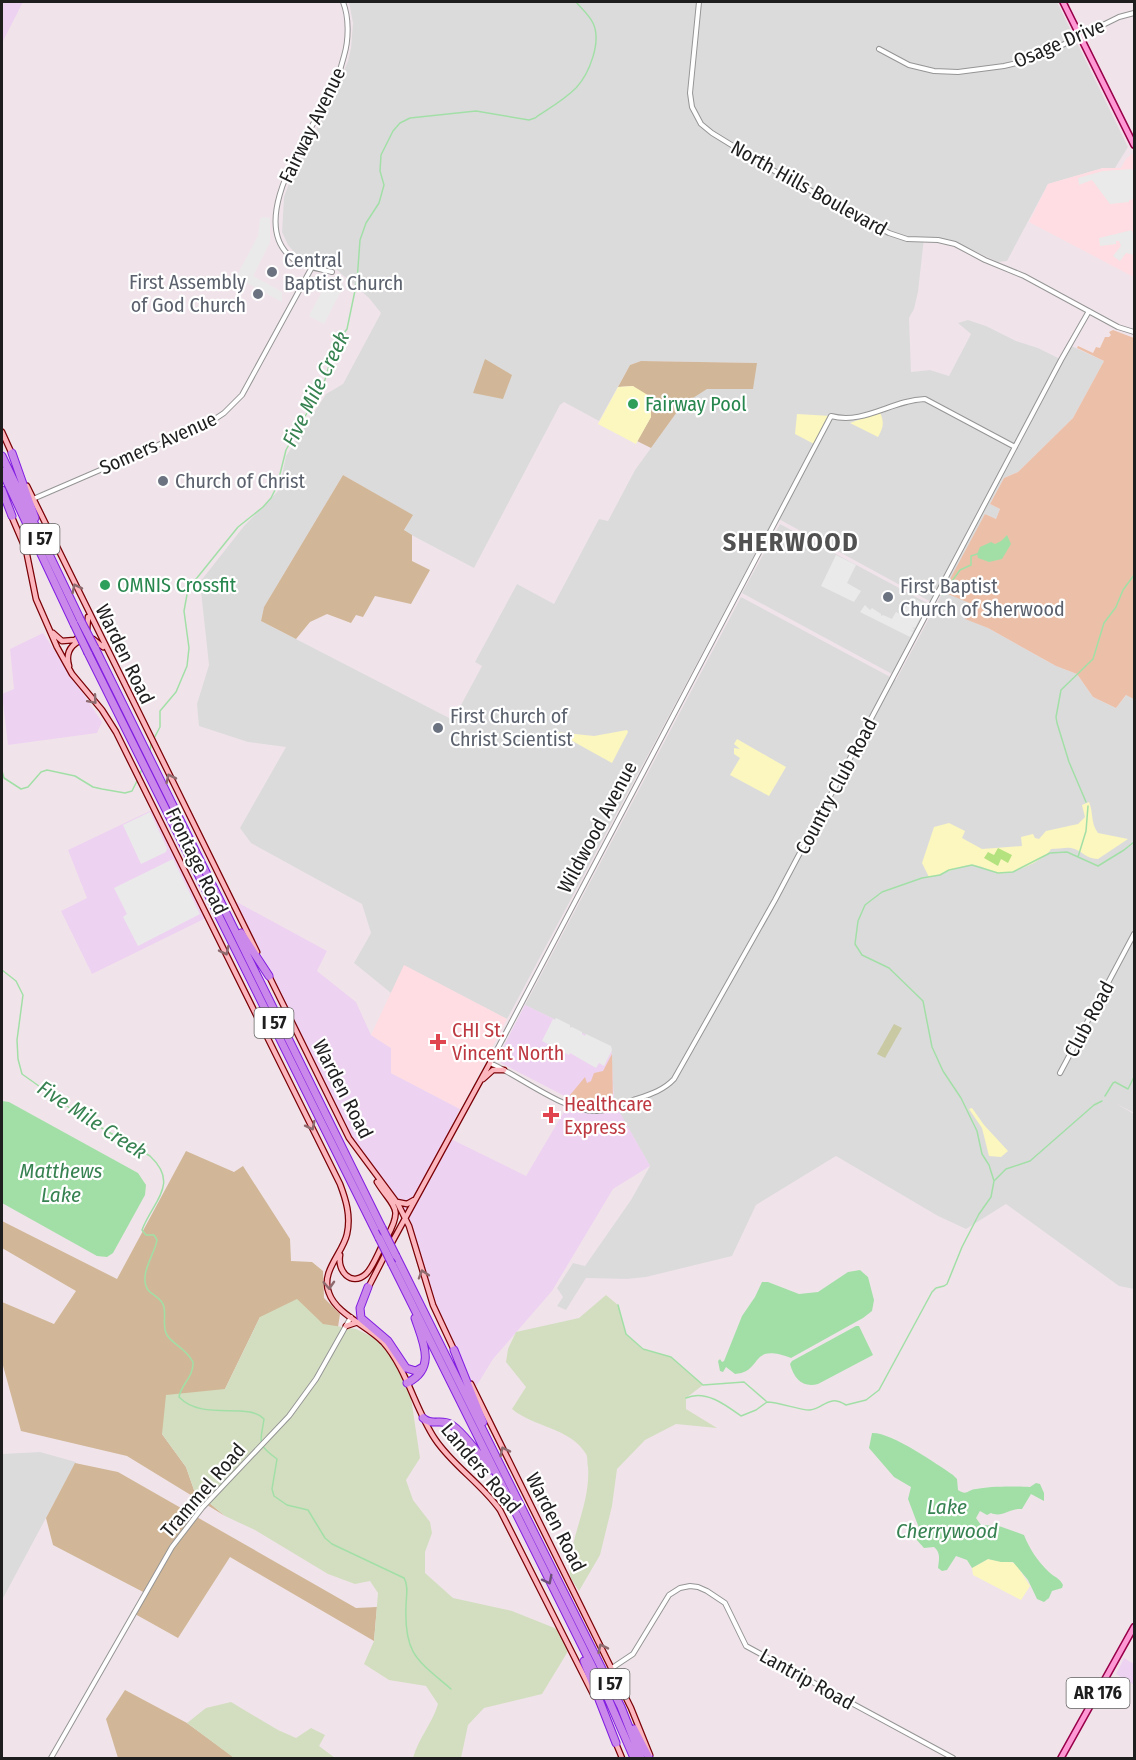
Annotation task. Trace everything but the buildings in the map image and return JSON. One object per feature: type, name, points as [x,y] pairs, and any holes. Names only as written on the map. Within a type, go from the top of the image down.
[{"type":"highway","points":[[12,453],[45,549]]},
{"type":"highway","name":"I 57","points":[[2,456],[77,622]]},
{"type":"highway","name":"I 57","points":[[2,471],[611,1705],[634,1758]]},
{"type":"highway","points":[[2,490],[12,516]]},
{"type":"highway","name":"I 57","points":[[171,810],[219,898],[621,1707],[641,1758]]},
{"type":"highway","points":[[219,898],[269,976]]},
{"type":"highway","points":[[368,1287],[360,1308],[361,1318],[388,1341],[406,1368],[416,1371],[423,1367]]},
{"type":"highway","points":[[407,1383],[417,1377],[426,1358],[425,1346],[410,1300]]},
{"type":"highway","points":[[454,1350],[496,1458]]},
{"type":"highway","points":[[423,1418],[431,1423],[445,1422],[452,1425],[478,1453],[502,1485]]},
{"type":"highway","points":[[576,1636],[616,1743]]},
{"type":"highway","points":[[621,1707],[650,1758]]},
{"type":"main road","points":[[1063,2],[1134,145]]},
{"type":"main road","name":"Warden Road","points":[[2,432],[86,608],[349,1138],[396,1202],[405,1218],[433,1305],[612,1668],[631,1708],[650,1758]]},
{"type":"main road","name":"Frontage Road","points":[[2,496],[26,550],[36,599],[46,623],[72,674],[111,723],[340,1184],[346,1200],[349,1220],[348,1234],[342,1246]]},
{"type":"main road","points":[[46,623],[57,638],[66,641],[75,640],[87,630],[86,608]]},
{"type":"main road","points":[[72,674],[68,653],[77,642],[93,639],[109,654]]},
{"type":"main road","name":"Wildwood Avenue","points":[[388,1250],[490,1063]]},
{"type":"main road","points":[[480,1080],[493,1070],[504,1070]]},
{"type":"main road","points":[[342,1246],[340,1268],[349,1277],[360,1278],[369,1270],[395,1222],[396,1209],[368,1165]]},
{"type":"main road","points":[[396,1202],[407,1204],[416,1198]]},
{"type":"main road","points":[[399,1228],[404,1229],[413,1238]]},
{"type":"main road","name":"Landers Road","points":[[342,1246],[329,1273],[327,1288],[332,1300],[383,1342],[442,1449],[485,1491],[500,1510],[558,1622],[622,1758]]},
{"type":"main road","name":"Trammel Road","points":[[351,1317],[388,1250]]},
{"type":"main road","points":[[346,1326],[359,1323]]},
{"type":"main road","name":"AR 176","points":[[1061,1758],[1134,1627]]},
{"type":"street","name":"Fairway Avenue","points":[[312,267],[293,258],[280,243],[276,226],[279,200],[288,172],[328,97],[343,59],[347,23],[343,2]]},
{"type":"street","name":"North Hills Boulevard","points":[[699,2],[690,96],[695,114],[708,130],[769,168],[889,233],[908,239],[950,242],[1024,276],[1118,327],[1134,332]]},
{"type":"street","name":"Osage Drive","points":[[879,49],[912,66],[928,71],[950,73],[1021,63],[1119,17],[1134,13]]},
{"type":"street","points":[[312,267],[330,271]]},
{"type":"street","name":"Somers Avenue","points":[[33,499],[209,423],[224,413],[242,395],[312,267]]},
{"type":"street","name":"Country Club Road","points":[[490,1063],[568,1105],[592,1111],[608,1109],[653,1093],[674,1080],[775,900],[1075,333],[1089,311]]},
{"type":"street","name":"Wildwood Avenue","points":[[490,1063],[831,416],[842,420],[854,418],[924,399],[1015,447]]},
{"type":"street","name":"Club Road","points":[[1060,1073],[1134,934]]},
{"type":"street","name":"Trammel Road","points":[[51,1758],[172,1547],[202,1508],[289,1416],[309,1389],[351,1317]]},
{"type":"street","name":"Lantrip Road","points":[[612,1668],[633,1654],[672,1592],[685,1586],[698,1587],[724,1603],[746,1646],[953,1758]]},
{"type":"shaded area","points":[[2,2],[23,2],[2,43]]},
{"type":"shaded area","points":[[349,2],[1057,2],[1128,147],[1115,168],[1103,168],[1048,184],[1007,261],[998,262],[948,239],[924,238],[918,292],[909,318],[911,372],[930,370],[949,376],[971,334],[958,323],[968,320],[1060,359],[1067,344],[1104,361],[1073,418],[1018,472],[1004,478],[990,504],[1000,509],[996,519],[985,514],[972,604],[965,618],[988,628],[1056,666],[1077,674],[1093,697],[1116,708],[1128,693],[1134,696],[1134,1113],[1115,1103],[1134,1114],[1134,1289],[1119,1286],[1006,1204],[966,1229],[938,1216],[836,1156],[756,1205],[732,1256],[646,1277],[586,1278],[566,1310],[557,1306],[563,1297],[557,1288],[573,1263],[585,1266],[631,1200],[650,1166],[614,1103],[611,1047],[525,1005],[741,597],[896,680],[942,594],[933,603],[775,517],[507,1019],[405,966],[391,993],[354,963],[371,933],[362,904],[251,843],[240,828],[286,747],[248,742],[199,726],[197,704],[209,665],[200,582],[244,526],[279,490],[286,456],[326,394],[343,384],[381,313],[369,298],[337,270],[302,258],[295,253],[282,232],[284,197],[301,158],[331,102],[348,61],[353,23]],"holes":[[[641,361],[757,363],[706,389],[682,405],[635,470],[608,521],[599,519],[554,604],[517,584],[475,662],[482,666],[453,720],[261,621],[264,607],[343,475],[412,515],[404,531],[474,568],[560,405],[564,402],[599,421],[630,365]]]},
{"type":"shaded area","points":[[1134,154],[1134,277],[1029,222],[1048,184],[1103,168],[1121,168]]},
{"type":"shaded area","points":[[1132,169],[1134,199],[1129,202],[1110,204],[1092,180],[1079,185],[1078,178],[1103,171]]},
{"type":"shaded area","points":[[270,218],[270,242],[253,276],[282,292],[282,302],[241,280],[238,274],[258,236],[260,219]]},
{"type":"shaded area","points":[[1132,230],[1134,255],[1126,253],[1120,261],[1113,256],[1121,246],[1119,241],[1116,241],[1116,244],[1100,246],[1099,238]]},
{"type":"shaded area","points":[[329,278],[344,285],[324,324],[309,316]]},
{"type":"shaded area","points":[[1113,330],[1134,338],[1134,699],[1126,695],[1116,708],[1093,697],[1077,674],[1056,666],[988,628],[965,619],[972,604],[943,592],[985,514],[996,519],[1000,509],[990,504],[1004,478],[1018,472],[1073,418],[1104,361],[1077,348],[1078,346],[1093,353],[1096,347],[1100,348],[1105,337],[1109,337],[1111,335],[1109,332]]},
{"type":"shaded area","points":[[485,359],[512,375],[503,399],[473,393]]},
{"type":"shaded area","points":[[641,361],[757,363],[753,389],[707,389],[682,405],[651,448],[637,441],[651,417],[633,386],[618,387],[630,365]]},
{"type":"shaded area","points":[[633,386],[651,397],[651,417],[636,444],[598,424],[618,387]]},
{"type":"shaded area","points":[[880,412],[883,424],[878,437],[850,423]]},
{"type":"shaded area","points":[[797,414],[831,416],[816,445],[795,434]]},
{"type":"shaded area","points":[[343,475],[413,515],[404,530],[412,535],[412,561],[430,570],[411,604],[375,596],[363,617],[356,615],[351,623],[327,614],[310,622],[296,639],[261,621],[264,607]]},
{"type":"shaded area","points":[[780,524],[929,604],[895,673],[892,674],[742,593]]},
{"type":"shaded area","points":[[836,555],[856,565],[847,583],[861,591],[854,602],[821,586]]},
{"type":"shaded area","points":[[911,598],[924,604],[925,608],[915,628],[912,627],[913,631],[910,630],[913,632],[910,637],[860,612],[865,605],[881,616],[892,619],[896,612],[902,615]]},
{"type":"shaded area","points":[[43,633],[102,722],[97,733],[8,745],[2,694],[14,689],[10,649]]},
{"type":"shaded area","points":[[627,730],[612,763],[556,732],[594,736]]},
{"type":"shaded area","points":[[737,739],[786,767],[769,796],[730,775],[740,758],[734,754],[734,748],[740,749],[734,744]]},
{"type":"shaded area","points":[[1089,802],[1098,833],[1128,839],[1098,859],[1090,858],[1071,848],[1051,849],[1035,862],[1010,872],[997,873],[980,866],[970,865],[929,877],[922,863],[934,827],[949,823],[965,831],[962,838],[982,849],[1022,846],[1021,837],[1033,834],[1039,839],[1046,831],[1078,824],[1085,817],[1082,805]]},
{"type":"shaded area","points":[[154,809],[208,917],[92,974],[61,911],[87,898],[68,850]]},
{"type":"shaded area","points":[[150,812],[167,848],[166,852],[141,864],[123,825]]},
{"type":"shaded area","points":[[998,848],[1012,855],[1008,863],[1001,859],[998,866],[984,858],[988,852],[994,855]]},
{"type":"shaded area","points":[[173,859],[200,914],[138,946],[123,917],[127,914],[114,888]]},
{"type":"shaded area","points":[[235,901],[327,951],[317,971],[356,1002],[371,1035],[391,1048],[391,1073],[460,1109],[413,1202],[449,1138],[526,1176],[568,1105],[592,1111],[612,1108],[619,1111],[650,1166],[613,1189],[552,1291],[493,1359],[474,1390],[441,1323],[405,1217],[358,1151]]},
{"type":"shaded area","name":"CHI St. Vincent North","points":[[404,965],[507,1019],[460,1109],[391,1073],[391,1048],[371,1035]]},
{"type":"shaded area","points":[[525,1005],[611,1047],[614,1103],[596,1106],[578,1103],[501,1063],[498,1057]]},
{"type":"shaded area","points":[[556,1018],[570,1025],[570,1028],[582,1032],[585,1036],[586,1034],[611,1046],[612,1050],[604,1066],[599,1063],[596,1068],[542,1041],[553,1019]]},
{"type":"shaded area","points":[[894,1024],[902,1028],[885,1058],[877,1054]]},
{"type":"shaded area","points":[[612,1054],[613,1101],[585,1103],[571,1098],[570,1095],[585,1077],[587,1083],[591,1081],[594,1073],[603,1071]]},
{"type":"shaded area","points":[[972,1108],[1008,1151],[1001,1157],[989,1156],[982,1128],[969,1109]]},
{"type":"shaded area","points":[[186,1151],[234,1172],[243,1166],[290,1239],[291,1261],[312,1262],[323,1271],[324,1298],[340,1314],[338,1327],[260,1317],[225,1389],[162,1434],[186,1467],[194,1490],[225,1516],[127,1456],[21,1431],[2,1362],[2,1302],[54,1324],[76,1291],[2,1248],[2,1221],[117,1279]]},
{"type":"shaded area","points":[[606,1295],[618,1305],[626,1334],[642,1349],[671,1357],[703,1385],[686,1398],[686,1409],[717,1428],[676,1424],[645,1440],[617,1469],[612,1506],[600,1555],[579,1591],[570,1575],[570,1562],[586,1495],[587,1455],[579,1445],[562,1433],[530,1420],[512,1409],[526,1387],[506,1362],[508,1349],[516,1332],[579,1318]]},
{"type":"shaded area","points":[[297,1299],[323,1324],[356,1329],[383,1342],[410,1391],[420,1458],[406,1480],[413,1500],[430,1522],[432,1533],[425,1552],[425,1573],[453,1598],[512,1611],[557,1629],[570,1648],[542,1694],[484,1708],[468,1725],[461,1758],[413,1758],[438,1704],[426,1686],[389,1680],[364,1664],[374,1641],[378,1593],[370,1581],[355,1584],[328,1574],[255,1530],[225,1516],[194,1490],[186,1467],[162,1434],[166,1395],[225,1389],[260,1317]]},
{"type":"shaded area","points":[[40,1452],[76,1462],[2,1600],[2,1454]]},
{"type":"shaded area","points":[[75,1463],[118,1472],[356,1608],[377,1607],[374,1641],[230,1557],[178,1638],[135,1614],[147,1594],[53,1545],[46,1518]]},
{"type":"shaded area","points":[[988,1559],[1016,1564],[1030,1586],[1021,1600],[973,1575],[972,1568]]},
{"type":"shaded area","points":[[1124,1658],[1134,1664],[1134,1685],[1116,1674]]},
{"type":"shaded area","points":[[125,1690],[187,1723],[235,1758],[118,1758],[106,1719]]},
{"type":"shaded area","points":[[231,1702],[296,1738],[311,1728],[325,1735],[319,1746],[335,1758],[234,1758],[187,1723],[206,1708]]},
{"type":"water","points":[[1007,535],[1011,544],[1002,559],[989,562],[978,558],[980,547],[991,542],[995,544]]},
{"type":"water","name":"Matthews Lake","points":[[2,1101],[9,1102],[138,1173],[146,1185],[145,1195],[113,1253],[107,1257],[97,1256],[2,1203]]},
{"type":"water","points":[[860,1270],[868,1277],[874,1300],[872,1311],[863,1318],[791,1358],[768,1353],[744,1372],[735,1374],[726,1367],[723,1372],[720,1371],[718,1361],[720,1359],[724,1361],[742,1316],[762,1282],[768,1282],[799,1294],[818,1292],[848,1272]]},
{"type":"water","points":[[859,1326],[873,1355],[818,1384],[808,1385],[797,1378],[790,1364],[792,1361]]},
{"type":"water","name":"Lake Cherrywood","points":[[872,1433],[902,1443],[953,1475],[957,1479],[958,1490],[963,1493],[988,1487],[1030,1487],[1036,1483],[1040,1484],[1044,1493],[1044,1501],[1031,1494],[1022,1509],[987,1515],[980,1511],[976,1518],[981,1525],[999,1526],[1024,1535],[1031,1550],[1049,1572],[1060,1581],[1062,1588],[1052,1591],[1044,1602],[1037,1599],[1028,1580],[1013,1562],[988,1559],[972,1568],[967,1560],[956,1556],[947,1570],[942,1571],[938,1568],[939,1556],[936,1549],[934,1547],[924,1548],[915,1538],[919,1528],[908,1499],[911,1487],[894,1477],[869,1448]]},
{"type":"waterway","name":"Five Mile Creek","points":[[150,751],[160,727],[160,711],[176,692],[187,666],[189,648],[184,611],[188,589],[238,527],[271,498],[277,486],[286,450],[324,383],[335,345],[347,329],[357,281],[360,240],[366,223],[379,203],[384,185],[380,171],[381,155],[393,131],[400,123],[410,118],[476,111],[529,120],[561,100],[581,82],[595,48],[593,23],[576,2]]},
{"type":"waterway","points":[[942,595],[960,570],[971,565],[971,556],[977,554]]},
{"type":"waterway","points":[[1086,802],[1069,762],[1057,723],[1061,690],[1093,659],[1104,623],[1134,575]]},
{"type":"waterway","name":"Five Mile Creek","points":[[139,776],[143,767]]},
{"type":"waterway","name":"Five Mile Creek","points":[[2,771],[4,778],[21,789],[28,787],[41,772],[47,770],[75,776],[93,787],[125,793],[132,791],[137,781]]},
{"type":"waterway","points":[[1078,857],[1086,831],[1088,806]]},
{"type":"waterway","points":[[686,1398],[700,1395],[708,1397],[741,1416],[756,1410],[767,1402],[810,1410],[831,1401],[846,1405],[866,1400],[879,1390],[932,1292],[947,1284],[962,1247],[979,1214],[991,1197],[994,1181],[989,1165],[982,1154],[977,1131],[932,1047],[923,1001],[889,968],[862,955],[855,944],[858,921],[865,905],[882,892],[922,878],[972,865],[998,873],[1013,872],[1050,853],[1067,852],[1098,866],[1134,842]]},
{"type":"waterway","name":"Five Mile Creek","points":[[2,970],[16,981],[23,995],[17,1040],[22,1074],[81,1116],[150,1156],[163,1175],[164,1184],[161,1193],[142,1230],[146,1235],[154,1235],[157,1240],[146,1271],[145,1284],[163,1304],[167,1335],[193,1362],[192,1372],[179,1397],[200,1408],[247,1411],[264,1419],[261,1442],[265,1449],[277,1459],[272,1489],[274,1496],[287,1505],[308,1510],[325,1538],[332,1544],[404,1578],[407,1588],[406,1622],[410,1646],[421,1663],[451,1689]]},
{"type":"waterway","points":[[1105,1096],[1115,1082],[1128,1089],[1134,1077]]},
{"type":"waterway","points":[[995,1180],[1006,1169],[1030,1161],[1094,1105],[1102,1101]]},
{"type":"waterway","points":[[618,1305],[626,1334],[643,1349],[671,1357],[703,1385],[744,1382],[766,1401]]},
{"type":"place","name":"Central Baptist Church","points":[[272,272]]},
{"type":"place","name":"First Assembly of God Church","points":[[258,294]]},
{"type":"place","name":"Fairway Pool","points":[[633,404]]},
{"type":"place","name":"Church of Christ","points":[[163,481]]},
{"type":"place","name":"OMNIS Crossfit","points":[[105,585]]},
{"type":"place","name":"First Baptist Church of Sherwood","points":[[888,597]]},
{"type":"place","name":"First Church of Christ Scientist","points":[[438,728]]},
{"type":"place","name":"CHI St. Vincent North","points":[[438,1042]]},
{"type":"place","name":"Healthcare Express","points":[[551,1115]]},
{"type":"district","name":"SHERWOOD","points":[[791,542]]}]
